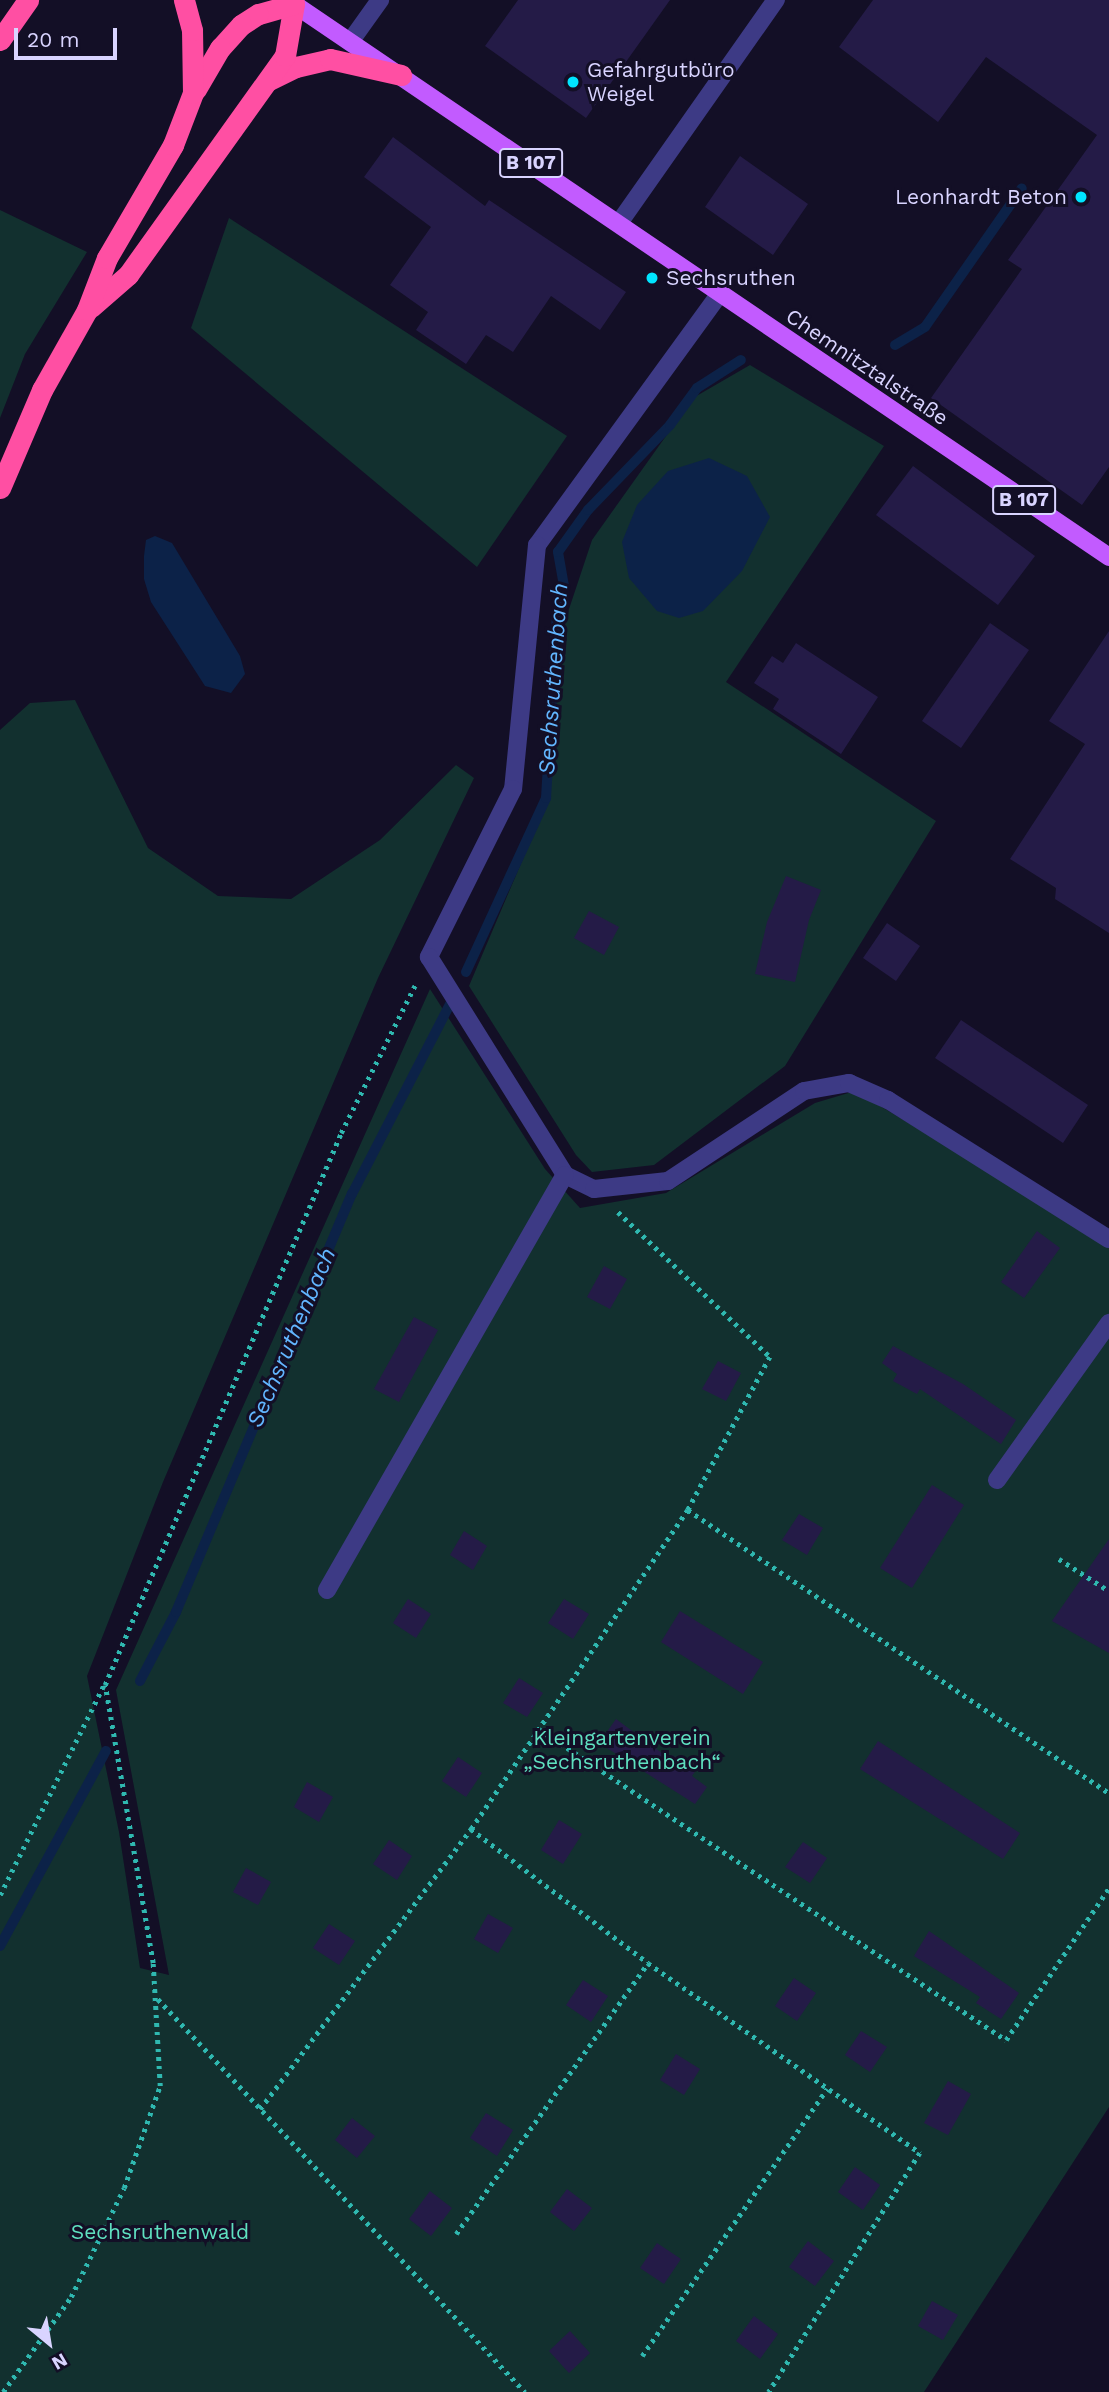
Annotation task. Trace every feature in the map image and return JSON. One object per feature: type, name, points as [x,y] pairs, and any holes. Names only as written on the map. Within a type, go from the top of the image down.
[{"type":"highway","points":[[0,40],[28,0]]},
{"type":"highway","points":[[184,0],[193,40],[193,93]]},
{"type":"highway","points":[[0,488],[42,390],[87,310],[107,258],[173,145],[193,93],[220,48],[241,25],[258,14],[291,2],[285,56],[128,275],[87,310]]},
{"type":"highway","points":[[267,81],[296,67],[330,59],[401,75]]},
{"type":"main road","name":"Chemnitztalstraße","points":[[291,2],[619,223],[718,296],[1109,557]]},
{"type":"lane","points":[[350,42],[380,0]]},
{"type":"lane","points":[[619,223],[776,0]]},
{"type":"lane","points":[[718,296],[537,545],[513,789],[429,957],[565,1175],[594,1189],[668,1181],[804,1091],[849,1083],[888,1100],[1109,1239]]},
{"type":"lane","points":[[327,1590],[565,1175]]},
{"type":"lane","points":[[997,1480],[1109,1323]]},
{"type":"path","points":[[0,1895],[104,1685],[341,1133],[429,957]]},
{"type":"path","points":[[260,2109],[471,1829],[688,1510],[770,1357],[594,1189]]},
{"type":"path","points":[[688,1510],[1109,1793]]},
{"type":"path","points":[[1059,1559],[1109,1591]]},
{"type":"path","points":[[3,2392],[71,2297],[124,2188],[160,2086],[158,1999],[104,1685]]},
{"type":"path","points":[[539,1729],[1006,2040],[1109,1888]]},
{"type":"path","points":[[471,1829],[648,1963],[920,2153],[769,2392]]},
{"type":"path","points":[[456,2234],[648,1963]]},
{"type":"path","points":[[158,1999],[525,2392]]},
{"type":"path","points":[[642,2356],[827,2089]]},
{"type":"green space","points":[[0,210],[87,252],[25,354],[0,418]]},
{"type":"green space","points":[[229,218],[567,436],[477,567],[191,328]]},
{"type":"green space","points":[[750,365],[884,446],[726,682],[936,821],[785,1066],[654,1165],[592,1172],[576,1155],[469,986],[547,802],[563,627],[592,540],[693,398]]},
{"type":"green space","name":"Kleingartenverein „Sechsruthenbach“","points":[[75,700],[148,848],[218,896],[291,899],[380,840],[456,765],[474,778],[378,978],[163,1482],[87,1676],[119,1832],[140,1968],[169,1975],[116,1690],[430,989],[545,1169],[580,1208],[666,1193],[815,1103],[855,1091],[1109,1243],[1109,2107],[924,2392],[0,2392],[0,730],[30,703]]},
{"type":"water","points":[[709,458],[747,476],[770,517],[742,571],[703,611],[679,618],[657,611],[629,578],[622,542],[637,505],[668,471]]},
{"type":"water","points":[[155,536],[172,543],[240,656],[245,674],[231,693],[205,686],[151,602],[144,579],[144,556],[146,540]]},
{"type":"building","name":"Gefahrgutbüro Weigel","points":[[518,0],[670,0],[586,118],[485,46]]},
{"type":"building","name":"Leonhardt Beton","points":[[873,0],[1109,0],[1109,467],[1082,505],[931,398],[1022,269],[1008,260],[1097,135],[986,57],[938,122],[839,47]]},
{"type":"building","points":[[393,137],[485,206],[489,200],[626,292],[600,330],[551,296],[513,352],[486,335],[466,364],[416,330],[428,312],[390,285],[431,227],[364,177]]},
{"type":"building","points":[[740,156],[808,204],[773,255],[705,207]]},
{"type":"building","points":[[913,466],[1035,556],[998,605],[876,515]]},
{"type":"building","points":[[990,623],[1029,650],[961,748],[922,721]]},
{"type":"building","points":[[1109,631],[1109,933],[1055,899],[1056,888],[1010,859],[1085,744],[1049,721]]},
{"type":"building","points":[[796,643],[878,697],[841,754],[773,709],[779,699],[754,683],[772,656],[783,663]]},
{"type":"building","points":[[786,876],[821,890],[809,920],[795,982],[755,974],[767,922]]},
{"type":"building","points":[[589,911],[619,927],[604,955],[574,938]]},
{"type":"building","points":[[887,923],[920,946],[896,981],[863,958]]},
{"type":"building","points":[[961,1020],[1088,1105],[1063,1143],[935,1058]]},
{"type":"building","points":[[1037,1231],[1060,1248],[1024,1298],[1001,1282]]},
{"type":"building","points":[[604,1266],[627,1279],[610,1309],[587,1297]]},
{"type":"building","points":[[414,1317],[438,1330],[399,1402],[374,1389]]},
{"type":"building","points":[[893,1346],[963,1384],[1016,1420],[1001,1444],[920,1389],[917,1394],[893,1381],[897,1374],[882,1363]]},
{"type":"building","points":[[718,1361],[741,1373],[726,1401],[702,1389]]},
{"type":"building","points":[[932,1485],[964,1505],[912,1588],[880,1568]]},
{"type":"building","points":[[799,1514],[823,1528],[807,1555],[782,1540]]},
{"type":"building","points":[[464,1531],[487,1546],[473,1570],[450,1555]]},
{"type":"building","points":[[1109,1539],[1109,1653],[1052,1621]]},
{"type":"building","points":[[408,1599],[431,1614],[416,1638],[393,1623]]},
{"type":"building","points":[[564,1599],[589,1614],[573,1639],[548,1623]]},
{"type":"building","points":[[680,1611],[763,1662],[743,1694],[661,1642]]},
{"type":"building","points":[[519,1678],[543,1693],[527,1717],[503,1703]]},
{"type":"building","points":[[616,1719],[670,1759],[672,1755],[696,1770],[692,1776],[707,1787],[695,1804],[599,1743]]},
{"type":"building","points":[[878,1741],[1020,1833],[1003,1859],[860,1769]]},
{"type":"building","points":[[458,1757],[482,1773],[466,1797],[442,1781]]},
{"type":"building","points":[[307,1782],[333,1797],[319,1822],[294,1807]]},
{"type":"building","points":[[559,1820],[582,1834],[563,1864],[541,1850]]},
{"type":"building","points":[[389,1840],[412,1856],[397,1880],[373,1864]]},
{"type":"building","points":[[803,1842],[827,1858],[810,1883],[785,1867]]},
{"type":"building","points":[[246,1868],[271,1882],[258,1905],[233,1892]]},
{"type":"building","points":[[488,1914],[513,1928],[498,1953],[474,1939]]},
{"type":"building","points":[[329,1924],[355,1941],[339,1965],[313,1948]]},
{"type":"building","points":[[929,1931],[1019,1993],[1001,2019],[976,2003],[980,1997],[914,1956]]},
{"type":"building","points":[[794,1978],[816,1993],[797,2021],[775,2006]]},
{"type":"building","points":[[583,1980],[608,1996],[591,2022],[566,2005]]},
{"type":"building","points":[[861,2031],[887,2047],[870,2072],[845,2055]]},
{"type":"building","points":[[676,2054],[700,2069],[684,2095],[660,2080]]},
{"type":"building","points":[[948,2081],[971,2094],[948,2135],[924,2123]]},
{"type":"building","points":[[486,2113],[513,2130],[497,2156],[470,2138]]},
{"type":"building","points":[[352,2118],[375,2136],[357,2158],[335,2140]]},
{"type":"building","points":[[855,2167],[880,2185],[863,2210],[838,2192]]},
{"type":"building","points":[[567,2189],[592,2208],[574,2231],[550,2212]]},
{"type":"building","points":[[430,2191],[452,2208],[431,2236],[409,2219]]},
{"type":"building","points":[[808,2241],[834,2261],[815,2286],[789,2267]]},
{"type":"building","points":[[657,2243],[681,2259],[664,2284],[640,2268]]},
{"type":"building","points":[[932,2301],[958,2315],[943,2340],[918,2326]]},
{"type":"building","points":[[754,2316],[778,2334],[760,2359],[736,2341]]},
{"type":"building","points":[[570,2331],[590,2353],[569,2373],[549,2351]]},
{"type":"waterway","name":"Sechsruthenbach","points":[[895,345],[925,327],[1022,188]]},
{"type":"waterway","name":"Sechsruthenbach","points":[[466,972],[546,798],[557,614],[564,586],[558,552],[588,510],[670,425],[697,388],[741,360]]},
{"type":"waterway","name":"Sechsruthenbach","points":[[140,1681],[176,1612],[352,1194],[452,1000]]},
{"type":"waterway","name":"Sechsruthenbach","points":[[0,1946],[106,1751]]},
{"type":"place","name":"Gefahrgutbüro Weigel","points":[[573,82]]},
{"type":"place","name":"Leonhardt Beton","points":[[1081,197]]},
{"type":"place","name":"Sechsruthen","points":[[652,278]]},
{"type":"park label","name":"Sechsruthenwald","points":[[160,2232]]}]
